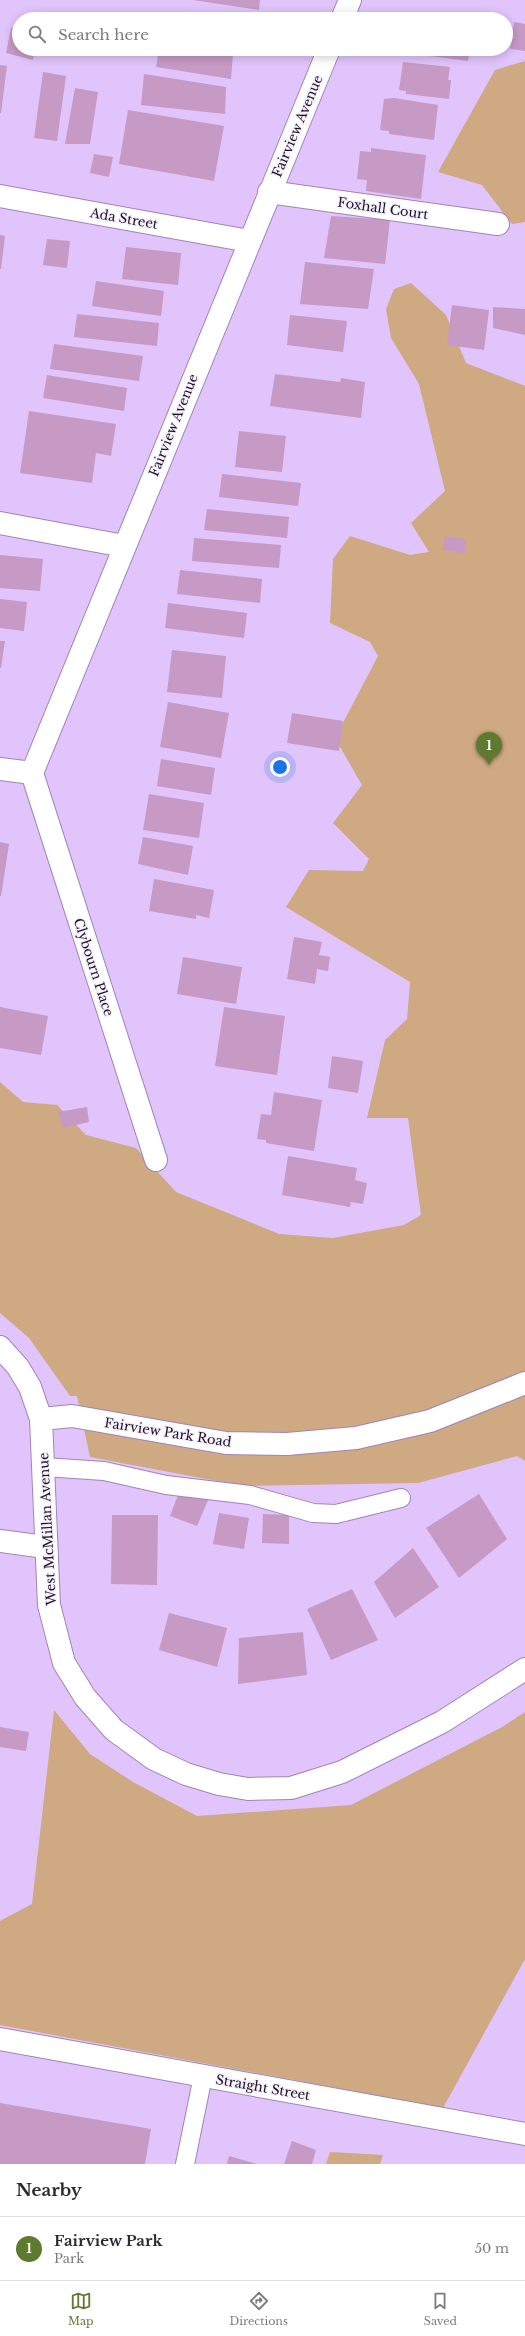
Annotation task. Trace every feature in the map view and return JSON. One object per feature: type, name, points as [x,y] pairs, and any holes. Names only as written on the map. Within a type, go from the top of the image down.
[{"type":"street","points":[[345,12],[350,0]]},
{"type":"street","name":"Fairview Avenue","points":[[32,773],[326,56]]},
{"type":"street","name":"Foxhall Court","points":[[269,192],[498,224]]},
{"type":"street","name":"Ada Street","points":[[0,196],[249,241]]},
{"type":"street","points":[[0,523],[124,546]]},
{"type":"street","points":[[0,770],[32,773]]},
{"type":"street","name":"Clybourn Place","points":[[32,773],[156,1160]]},
{"type":"street","name":"West McMillan Avenue","points":[[0,1347],[18,1367],[30,1387],[41,1419],[49,1605],[64,1663],[85,1697],[114,1730],[154,1759],[186,1774],[218,1784],[248,1789],[291,1788],[342,1772],[442,1722],[525,1669]]},
{"type":"street","name":"Fairview Park Road","points":[[41,1419],[72,1416],[226,1443],[287,1444],[356,1438],[430,1421],[525,1383]]},
{"type":"street","points":[[0,1541],[46,1547]]},
{"type":"street","name":"Straight Street","points":[[0,2039],[525,2134]]},
{"type":"lane","points":[[44,1467],[104,1471],[166,1485],[250,1495],[313,1513],[336,1514],[401,1498]]},
{"type":"lane","points":[[185,2164],[203,2076]]},
{"type":"shaded area","points":[[525,61],[525,222],[512,224],[482,185],[438,172],[495,70]]},
{"type":"shaded area","points":[[411,283],[446,315],[466,363],[525,386],[525,1461],[517,1456],[418,1483],[243,1486],[90,1457],[77,1396],[70,1396],[29,1338],[0,1313],[0,1082],[23,1102],[57,1105],[86,1135],[136,1148],[176,1192],[279,1234],[333,1238],[404,1225],[421,1215],[408,1118],[367,1118],[385,1040],[407,1019],[410,982],[286,907],[309,870],[363,871],[369,859],[333,823],[362,785],[335,738],[378,656],[370,642],[330,623],[333,559],[350,536],[410,555],[429,552],[411,523],[445,491],[419,384],[391,338],[386,309],[394,289]]},
{"type":"shaded area","points":[[54,1710],[90,1754],[133,1782],[197,1816],[351,1805],[504,1726],[525,1712],[525,1959],[443,2108],[0,2025],[0,1921],[32,1904]]},
{"type":"shaded area","points":[[330,2152],[383,2155],[380,2164],[326,2164]]},
{"type":"building","points":[[193,0],[260,0],[259,10]]},
{"type":"building","points":[[514,22],[525,24],[525,51],[513,49]]},
{"type":"building","points":[[11,28],[12,55],[6,53]]},
{"type":"building","points":[[18,56],[34,56],[33,60]]},
{"type":"building","points":[[158,56],[233,56],[231,79],[156,67]]},
{"type":"building","points":[[430,56],[469,56],[468,61]]},
{"type":"building","points":[[403,62],[450,67],[448,80],[451,80],[449,99],[406,94],[406,91],[399,90]]},
{"type":"building","points":[[0,65],[7,66],[1,113],[0,113]]},
{"type":"building","points":[[43,72],[66,76],[57,141],[34,138]]},
{"type":"building","points":[[144,74],[226,87],[225,114],[141,105]]},
{"type":"building","points":[[75,88],[98,92],[90,144],[65,144]]},
{"type":"building","points":[[394,98],[438,105],[434,140],[389,134],[389,131],[380,130],[384,99]]},
{"type":"building","points":[[128,110],[224,126],[214,181],[119,164]]},
{"type":"building","points":[[371,148],[426,155],[421,199],[366,191],[367,180],[357,179],[360,151],[371,152]]},
{"type":"building","points":[[94,154],[113,157],[109,177],[90,173]]},
{"type":"building","points":[[331,216],[390,220],[385,264],[324,258]]},
{"type":"building","points":[[0,235],[5,236],[1,269],[0,269]]},
{"type":"building","points":[[47,239],[70,241],[67,268],[43,265]]},
{"type":"building","points":[[126,247],[181,253],[178,285],[122,279]]},
{"type":"building","points":[[305,262],[374,269],[368,309],[300,304]]},
{"type":"building","points":[[96,281],[164,291],[161,316],[92,306]]},
{"type":"building","points":[[452,305],[489,310],[484,350],[447,345]]},
{"type":"building","points":[[493,307],[525,309],[525,335],[493,328]]},
{"type":"building","points":[[77,314],[159,323],[157,346],[74,337]]},
{"type":"building","points":[[290,315],[347,321],[343,352],[287,345]]},
{"type":"building","points":[[54,344],[143,356],[139,381],[50,369]]},
{"type":"building","points":[[275,374],[340,382],[341,378],[365,382],[361,418],[270,406]]},
{"type":"building","points":[[47,375],[127,388],[124,411],[43,398]]},
{"type":"building","points":[[29,411],[116,424],[111,456],[96,453],[92,483],[20,473]]},
{"type":"building","points":[[239,431],[286,436],[282,472],[235,467]]},
{"type":"building","points":[[222,474],[301,483],[298,506],[219,497]]},
{"type":"building","points":[[207,509],[289,517],[287,538],[204,530]]},
{"type":"building","points":[[445,536],[466,539],[465,553],[443,550]]},
{"type":"building","points":[[194,538],[281,545],[279,568],[192,561]]},
{"type":"building","points":[[0,555],[43,559],[40,591],[0,588]]},
{"type":"building","points":[[180,570],[262,579],[260,603],[177,594]]},
{"type":"building","points":[[0,599],[27,602],[24,631],[0,628]]},
{"type":"building","points":[[168,603],[247,613],[244,638],[165,628]]},
{"type":"building","points":[[0,641],[5,641],[1,668],[0,668]]},
{"type":"building","points":[[172,650],[226,656],[222,698],[167,692]]},
{"type":"building","points":[[168,702],[229,713],[221,758],[160,747]]},
{"type":"building","points":[[292,713],[343,721],[339,751],[287,743]]},
{"type":"building","points":[[161,759],[215,768],[211,795],[157,786]]},
{"type":"building","points":[[149,794],[204,803],[199,838],[143,830]]},
{"type":"building","points":[[143,837],[193,846],[188,875],[138,864]]},
{"type":"building","points":[[0,842],[9,844],[1,896],[0,896]]},
{"type":"building","points":[[154,879],[214,890],[209,918],[196,915],[196,919],[149,911]]},
{"type":"building","points":[[294,937],[322,942],[319,955],[330,957],[328,971],[317,969],[315,984],[287,979]]},
{"type":"building","points":[[183,957],[242,967],[236,1004],[177,994]]},
{"type":"building","points":[[0,1007],[48,1016],[41,1055],[0,1048]]},
{"type":"building","points":[[224,1007],[285,1016],[277,1075],[215,1066]]},
{"type":"building","points":[[332,1056],[363,1061],[358,1093],[328,1088]]},
{"type":"building","points":[[274,1092],[322,1100],[314,1151],[266,1143],[266,1140],[257,1139],[261,1114],[271,1115]]},
{"type":"building","points":[[87,1107],[89,1122],[63,1128],[58,1112]]},
{"type":"building","points":[[288,1156],[357,1168],[355,1180],[367,1183],[363,1204],[351,1202],[350,1207],[282,1195]]},
{"type":"building","points":[[181,1487],[209,1498],[197,1526],[170,1516]]},
{"type":"building","points":[[479,1494],[507,1539],[459,1578],[426,1528]]},
{"type":"building","points":[[219,1513],[249,1518],[244,1549],[213,1544]]},
{"type":"building","points":[[263,1514],[289,1515],[289,1544],[262,1543]]},
{"type":"building","points":[[112,1515],[158,1515],[157,1585],[111,1584]]},
{"type":"building","points":[[413,1548],[439,1587],[395,1618],[374,1582]]},
{"type":"building","points":[[352,1589],[378,1640],[331,1660],[307,1609]]},
{"type":"building","points":[[169,1613],[227,1628],[217,1667],[159,1650]]},
{"type":"building","points":[[303,1632],[307,1675],[238,1684],[239,1638]]},
{"type":"building","points":[[0,1727],[29,1732],[26,1751],[0,1747]]},
{"type":"building","points":[[0,2103],[151,2129],[145,2164],[0,2164]]},
{"type":"building","points":[[292,2141],[316,2150],[312,2164],[284,2164]]},
{"type":"building","points":[[229,2156],[257,2164],[227,2164]]},
{"type":"place","name":"Fairview Park","points":[[489,765]]}]
